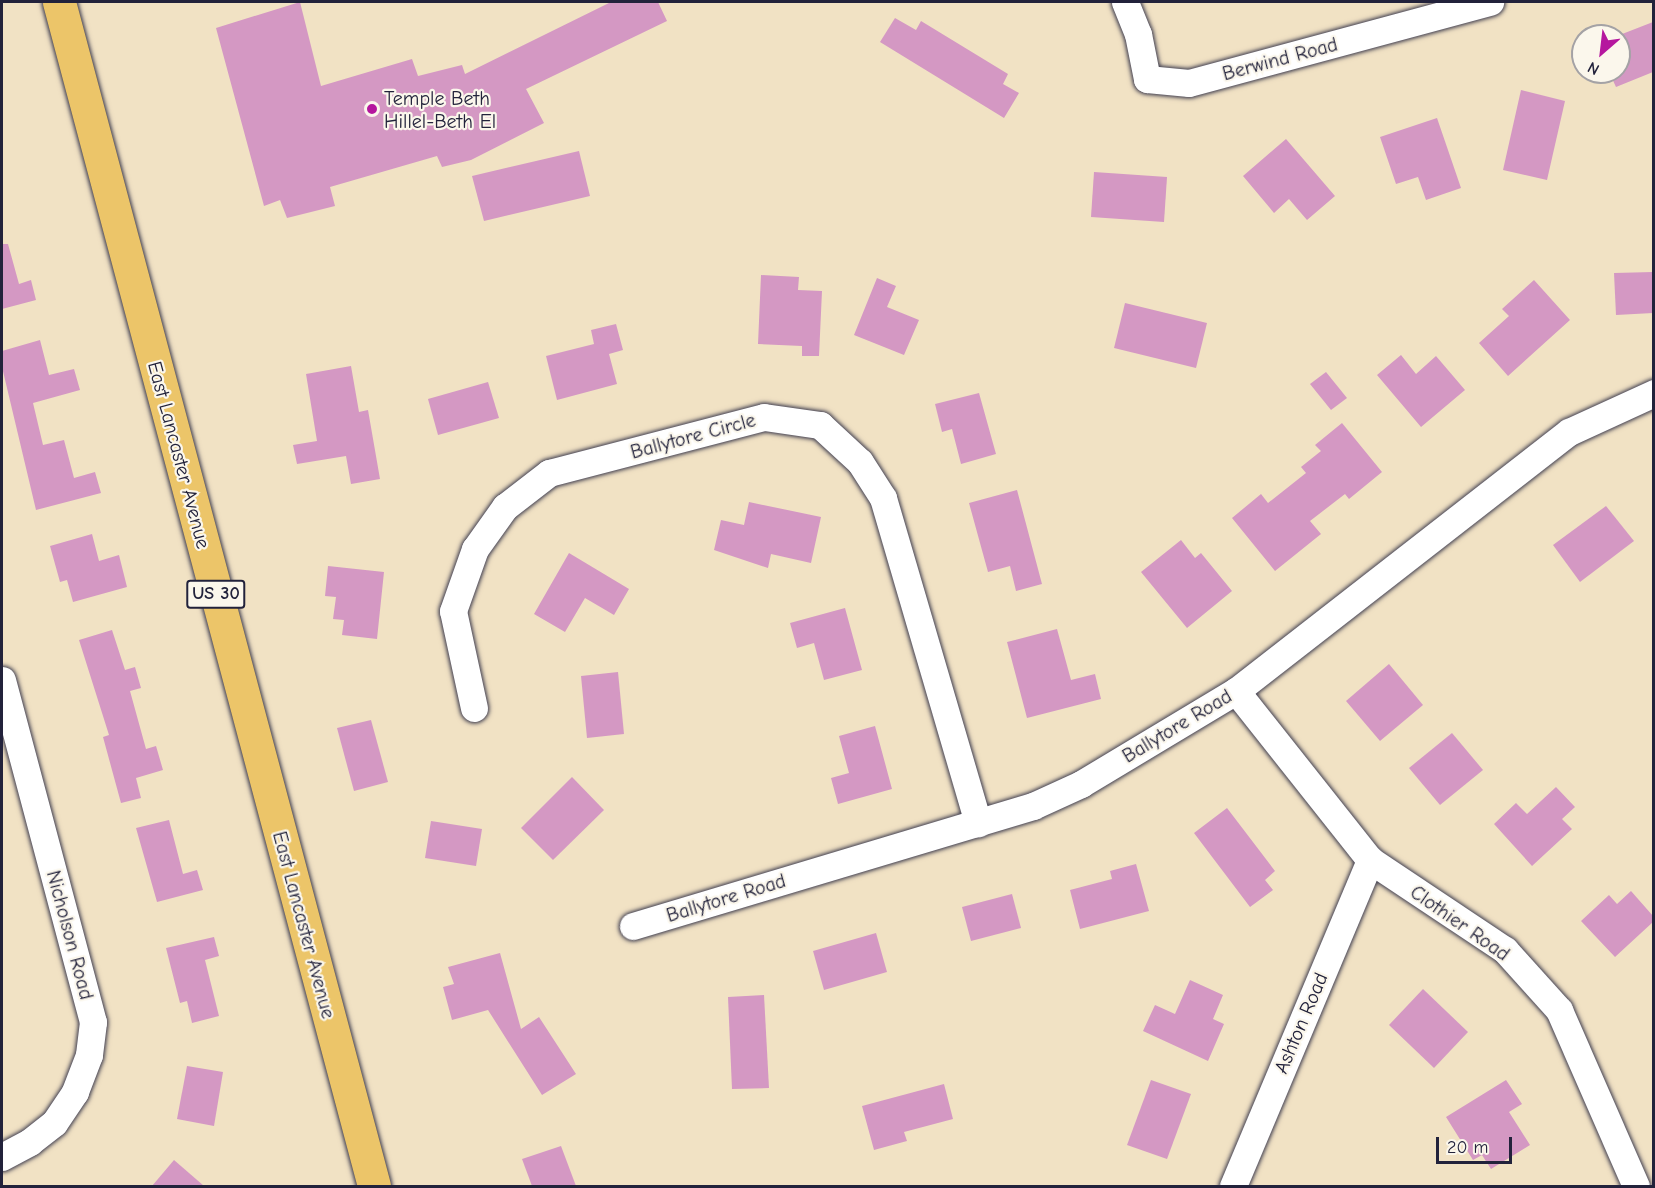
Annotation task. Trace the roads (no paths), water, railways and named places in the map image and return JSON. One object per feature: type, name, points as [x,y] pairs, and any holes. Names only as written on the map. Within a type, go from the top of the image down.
[{"type":"highway","name":"East Lancaster Avenue","points":[[59,2],[374,1186]]},
{"type":"street","name":"Berwind Road","points":[[1125,2],[1138,34],[1147,79],[1189,83],[1490,2]]},
{"type":"street","name":"Ballytore Road","points":[[633,926],[1033,806],[1081,784],[1236,691],[1569,432],[1653,393]]},
{"type":"street","name":"Ballytore Circle","points":[[474,708],[453,611],[475,549],[505,507],[549,473],[764,417],[820,425],[860,462],[883,498],[978,823]]},
{"type":"street","name":"Nicholson Road","points":[[2,680],[93,1022],[89,1055],[75,1092],[54,1123],[30,1142],[2,1157]]},
{"type":"street","name":"Clothier Road","points":[[1236,691],[1370,860],[1505,950],[1558,1010],[1636,1186]]},
{"type":"street","name":"Ashton Road","points":[[1233,1186],[1370,860]]},
{"type":"place","name":"Temple Beth Hillel-Beth El","points":[[372,109]]}]
